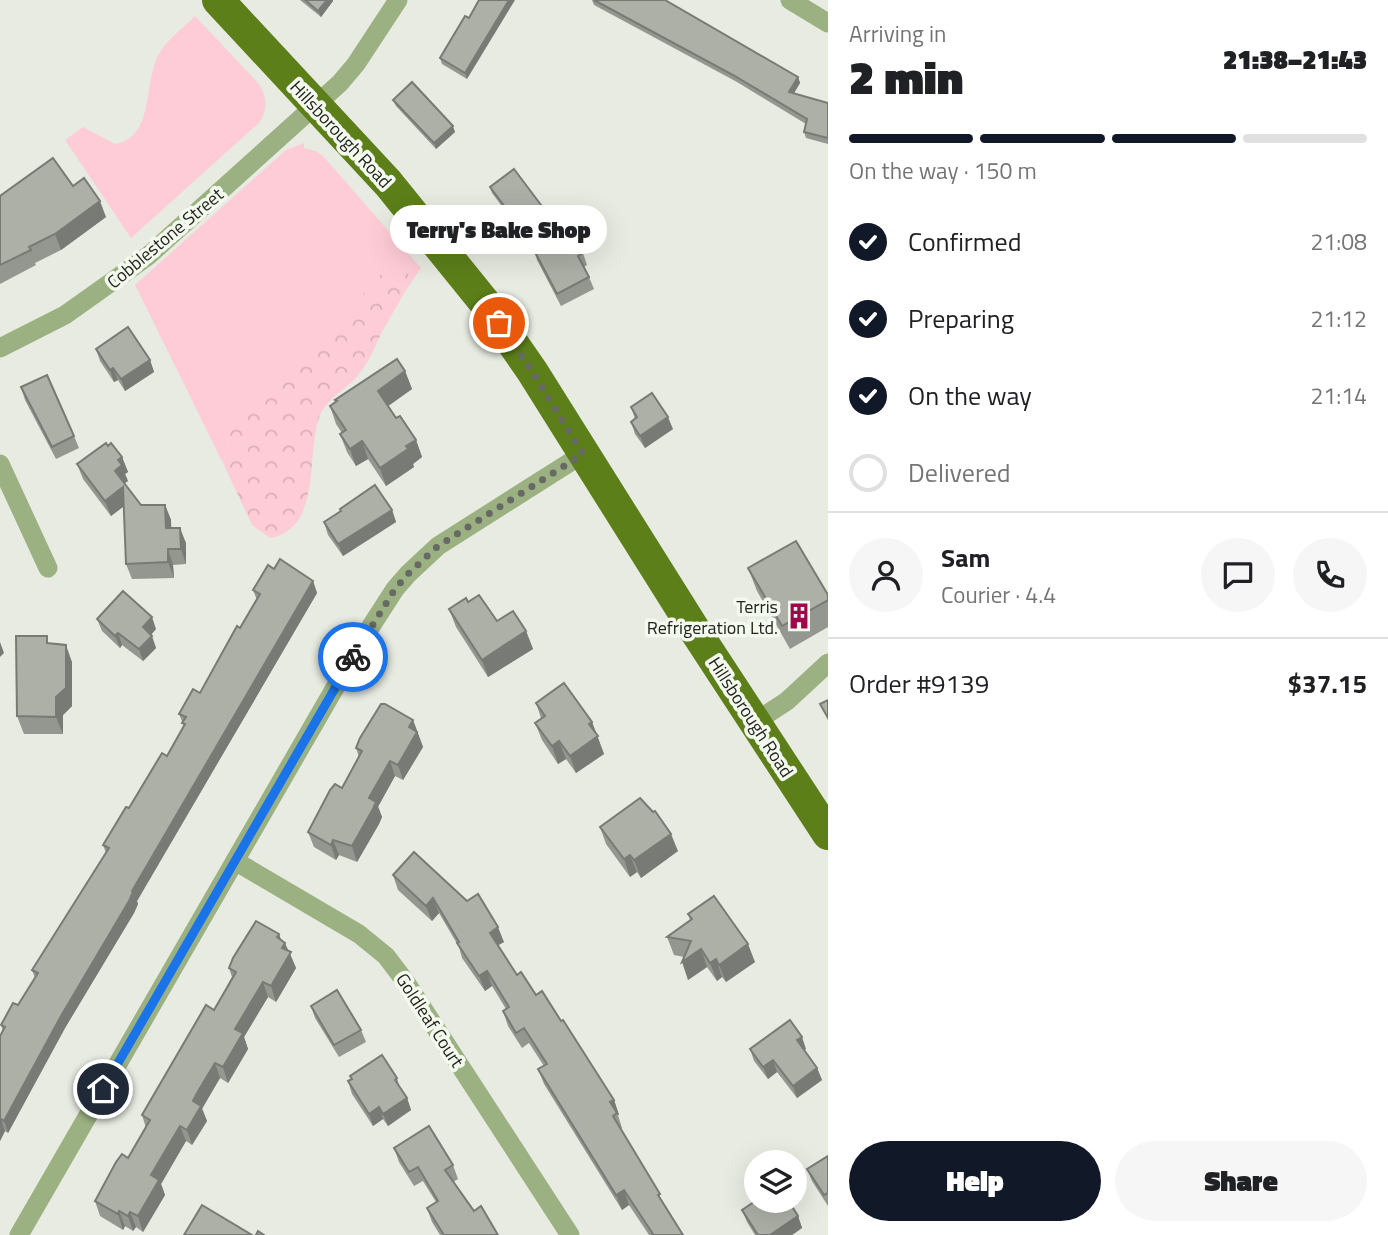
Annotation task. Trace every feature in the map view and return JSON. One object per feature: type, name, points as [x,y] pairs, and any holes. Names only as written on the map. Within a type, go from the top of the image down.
[{"type":"main road","name":"Hillsborough Road","points":[[218,0],[388,183],[485,303],[532,371],[828,834]]},
{"type":"street","name":"Cobblestone Street","points":[[0,348],[65,315],[129,271],[348,75],[398,0]]},
{"type":"street","points":[[790,0],[828,23]]},
{"type":"street","points":[[27,1232],[235,861],[388,599],[408,574],[438,546],[583,454]]},
{"type":"street","points":[[0,464],[48,568]]},
{"type":"street","points":[[755,722],[786,701],[828,663]]},
{"type":"street","name":"Goldleaf Court","points":[[235,861],[359,934],[386,956],[570,1235]]},
{"type":"green space","points":[[195,16],[259,84],[265,98],[264,112],[260,122],[131,238],[65,140],[83,127],[115,144],[128,139],[142,120],[153,68],[161,50]]},
{"type":"green space","points":[[304,143],[304,148],[323,156],[421,268],[412,281],[406,270],[380,275],[342,317],[240,408],[233,423],[223,463],[135,285],[286,150]]},
{"type":"green space","points":[[395,268],[406,270],[412,281],[364,368],[322,411],[315,434],[309,489],[298,521],[287,532],[270,538],[252,525],[223,463],[233,423],[240,408],[256,392],[342,317],[380,275]]},
{"type":"building","points":[[305,0],[327,0],[318,11]]},
{"type":"building","points":[[479,0],[509,0],[465,73],[440,58],[465,16],[469,18]]},
{"type":"building","points":[[594,0],[665,0],[798,77],[789,92],[828,103],[828,138],[804,132],[807,119],[735,76]]},
{"type":"building","points":[[412,82],[453,126],[434,143],[393,100]]},
{"type":"building","points":[[53,158],[73,186],[84,178],[100,201],[55,234],[29,247],[31,250],[0,265],[0,196]]},
{"type":"building","points":[[514,169],[544,209],[520,227],[490,187]]},
{"type":"building","points":[[570,229],[583,253],[578,256],[589,277],[557,294],[533,248]]},
{"type":"building","points":[[128,327],[150,360],[121,379],[113,368],[110,370],[96,349]]},
{"type":"building","points":[[397,359],[405,371],[378,391],[396,418],[400,416],[416,440],[406,446],[408,449],[380,468],[362,441],[350,449],[340,434],[346,430],[330,406]]},
{"type":"building","points":[[47,375],[74,436],[52,447],[21,387]]},
{"type":"building","points":[[652,393],[668,417],[640,436],[631,422],[637,417],[631,407]]},
{"type":"building","points":[[106,443],[108,446],[111,443],[122,457],[118,460],[122,465],[115,471],[141,505],[165,505],[166,528],[180,528],[181,549],[168,549],[168,562],[126,564],[123,487],[105,501],[77,464]]},
{"type":"building","points":[[375,485],[392,510],[338,544],[324,522]]},
{"type":"building","points":[[796,541],[828,595],[828,600],[782,626],[748,568]]},
{"type":"building","points":[[280,559],[313,581],[132,891],[129,901],[61,1016],[4,1121],[0,1121],[0,1036],[5,1027],[1,1025],[13,1003],[18,1005],[38,973],[32,970],[109,848],[103,845],[126,807],[129,808],[162,753],[167,756],[185,724],[182,723],[186,717],[179,714],[193,689],[200,693],[237,626],[240,628],[260,594],[253,590],[268,565],[274,569]]},
{"type":"building","points":[[123,591],[152,617],[143,627],[152,636],[139,649],[118,633],[115,636],[97,619]]},
{"type":"building","points":[[479,595],[497,621],[513,611],[526,631],[482,660],[449,609],[466,598],[468,602]]},
{"type":"building","points":[[16,636],[47,636],[47,643],[66,645],[66,688],[56,697],[56,717],[17,716]]},
{"type":"building","points":[[564,683],[592,722],[589,724],[598,736],[570,756],[559,741],[552,746],[535,723],[545,716],[536,703]]},
{"type":"building","points":[[828,700],[828,718],[820,704]]},
{"type":"building","points":[[381,704],[413,720],[409,727],[417,732],[398,765],[390,761],[369,798],[376,802],[373,809],[352,846],[333,840],[331,845],[308,832],[330,790],[335,784],[342,788],[362,751],[356,748],[360,738]]},
{"type":"building","points":[[640,798],[655,811],[671,834],[634,860],[630,855],[624,859],[600,827]]},
{"type":"building","points":[[414,852],[467,901],[478,894],[498,927],[490,933],[517,975],[521,972],[536,995],[542,991],[614,1100],[610,1102],[617,1113],[613,1116],[683,1235],[652,1235],[624,1190],[616,1195],[538,1069],[547,1064],[524,1028],[516,1033],[503,1011],[509,1007],[487,971],[479,976],[457,943],[459,942],[433,898],[426,906],[393,875]]},
{"type":"building","points":[[714,896],[748,944],[719,965],[716,959],[710,963],[701,949],[682,962],[691,941],[667,937],[692,919],[688,914]]},
{"type":"building","points":[[256,921],[279,934],[277,937],[285,943],[282,948],[291,952],[271,986],[263,982],[235,1029],[243,1033],[223,1067],[215,1063],[197,1093],[193,1101],[201,1106],[187,1130],[180,1126],[151,1175],[159,1180],[138,1216],[130,1212],[128,1216],[119,1211],[118,1214],[95,1201],[116,1162],[122,1154],[128,1158],[150,1120],[142,1115],[206,1005],[214,1010],[236,972],[229,968]]},
{"type":"building","points":[[337,990],[361,1030],[334,1045],[311,1006]]},
{"type":"building","points":[[790,1020],[802,1037],[797,1040],[817,1068],[793,1086],[773,1060],[763,1067],[750,1049]]},
{"type":"building","points":[[382,1055],[407,1098],[383,1114],[379,1107],[369,1114],[348,1081],[352,1079],[350,1076]]},
{"type":"building","points":[[429,1126],[453,1165],[445,1170],[474,1211],[481,1206],[498,1235],[444,1235],[427,1208],[438,1201],[418,1167],[409,1172],[394,1148]]},
{"type":"building","points":[[828,1156],[828,1193],[824,1195],[807,1169]]},
{"type":"building","points":[[202,1205],[252,1235],[184,1235]]},
{"type":"building","points":[[744,1209],[744,1213],[796,1213],[798,1216],[770,1235],[758,1235],[742,1210]]},
{"type":"way so far","points":[[353,657],[395,589],[438,546],[583,454],[499,323]]},
{"type":"place","name":"Terry's Bake Shop","points":[[499,323]]},
{"type":"place","name":"Terris Refrigeration Ltd.","points":[[799,616]]},
{"type":"route","points":[[103,1089],[353,657]]}]
